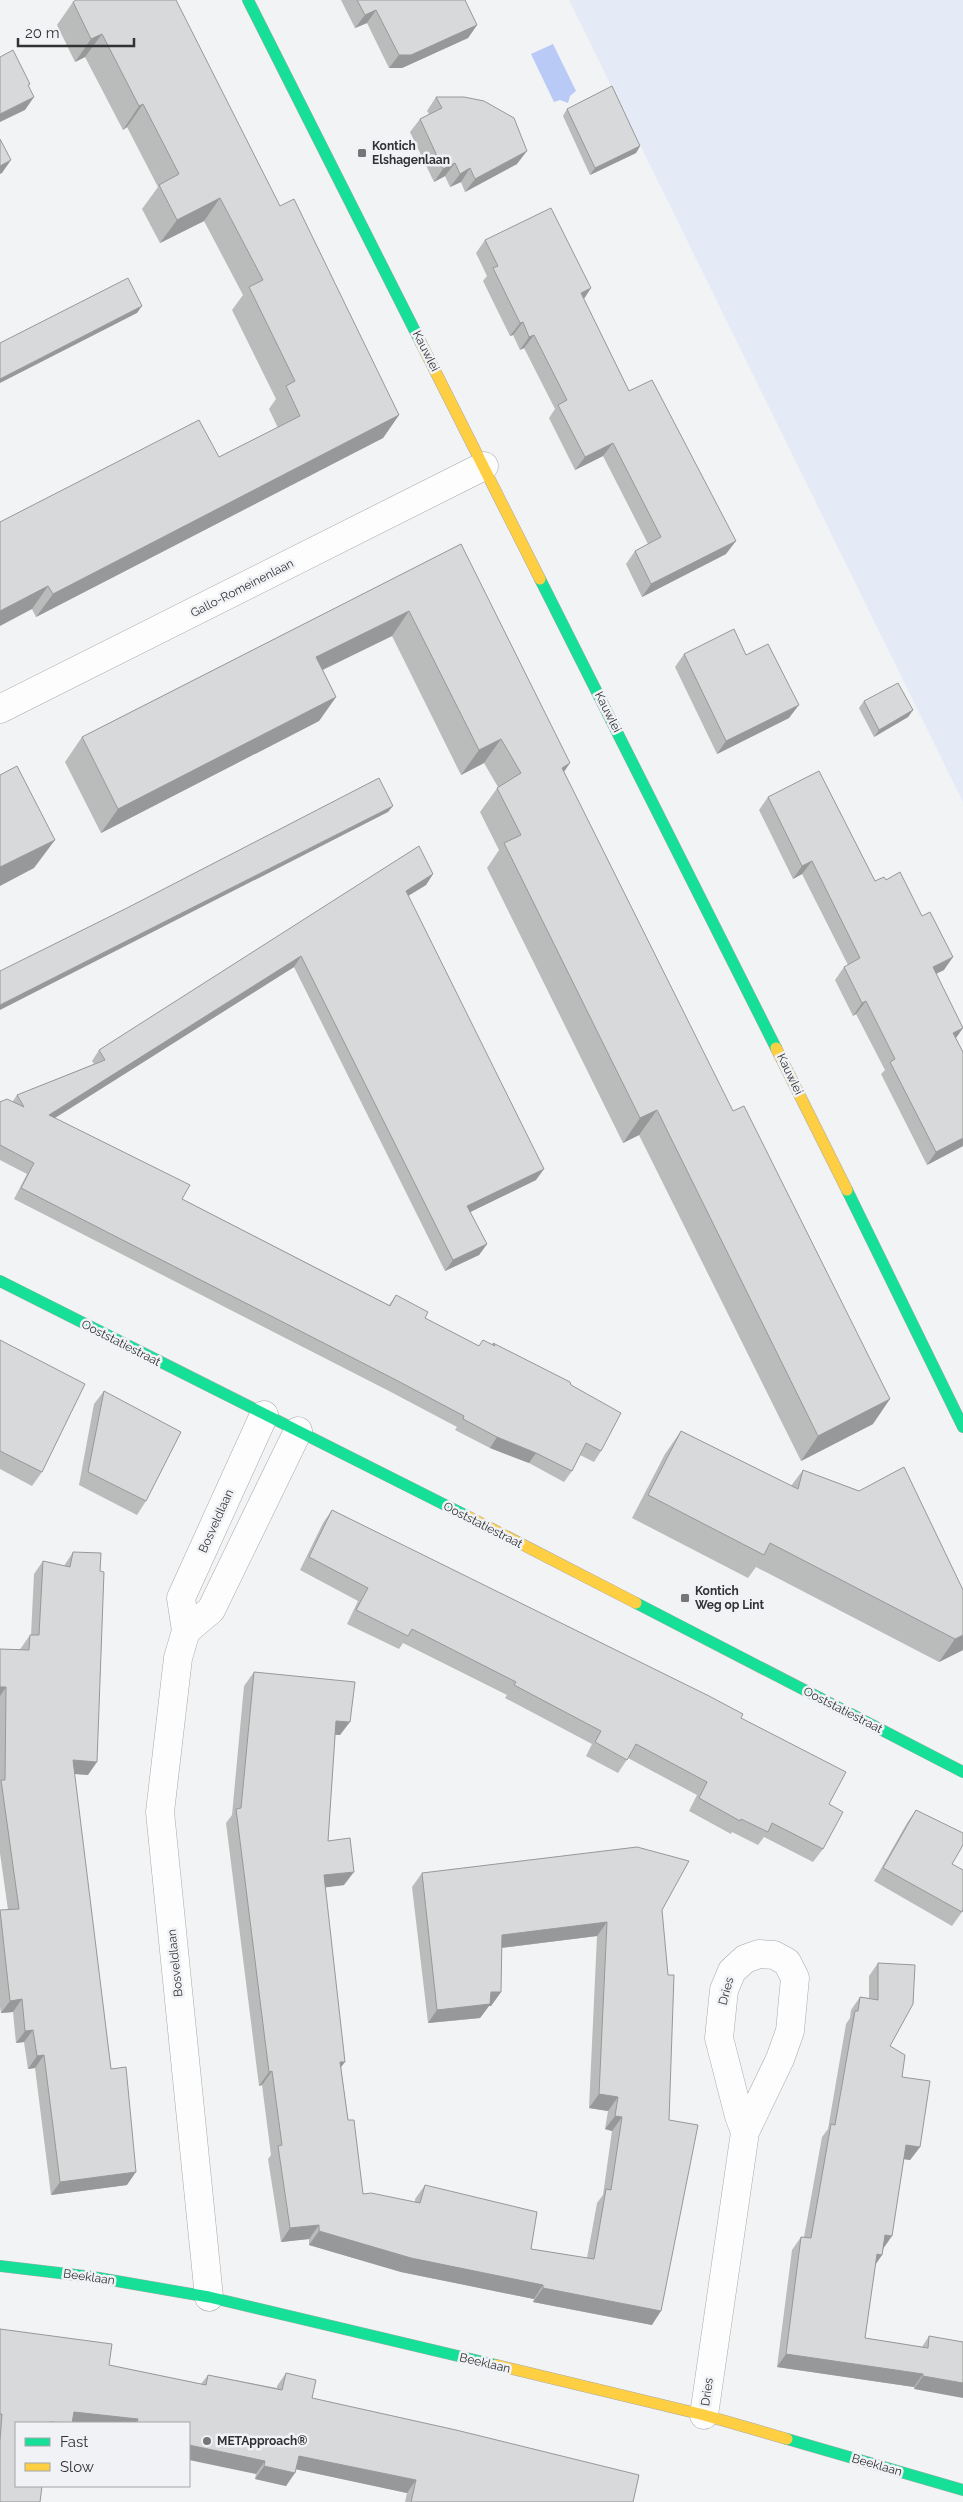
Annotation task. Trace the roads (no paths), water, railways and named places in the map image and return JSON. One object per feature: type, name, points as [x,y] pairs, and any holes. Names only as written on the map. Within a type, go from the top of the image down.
[{"type":"street","name":"Kauwlei","points":[[248,0],[784,1062],[963,1427]]},
{"type":"street","name":"Gallo-Romeinenlaan","points":[[0,710],[484,466]]},
{"type":"street","name":"Ooststatiestraat","points":[[0,1282],[264,1415],[298,1430],[963,1772]]},
{"type":"street","name":"Bosveldlaan","points":[[209,2297],[160,1812],[178,1658],[186,1631],[181,1598],[264,1415]]},
{"type":"street","points":[[186,1631],[211,1610],[298,1430]]},
{"type":"street","name":"Dries","points":[[704,2415],[745,2132],[780,2059],[790,2031],[795,1978],[787,1962],[774,1955],[759,1954],[745,1959],[732,1971],[724,1990],[719,2038],[739,2116],[745,2132]]},
{"type":"street","name":"Beeklaan","points":[[0,2266],[93,2277],[209,2297],[704,2415],[963,2490]]},
{"type":"water","points":[[553,44],[576,91],[570,96],[568,103],[560,100],[554,102],[531,54]]},
{"type":"place","name":"Kontich Elshagenlaan","points":[[362,153]]},
{"type":"place","name":"Kontich Weg op Lint","points":[[685,1598]]},
{"type":"place","name":"METApproach®","points":[[207,2441]]}]
